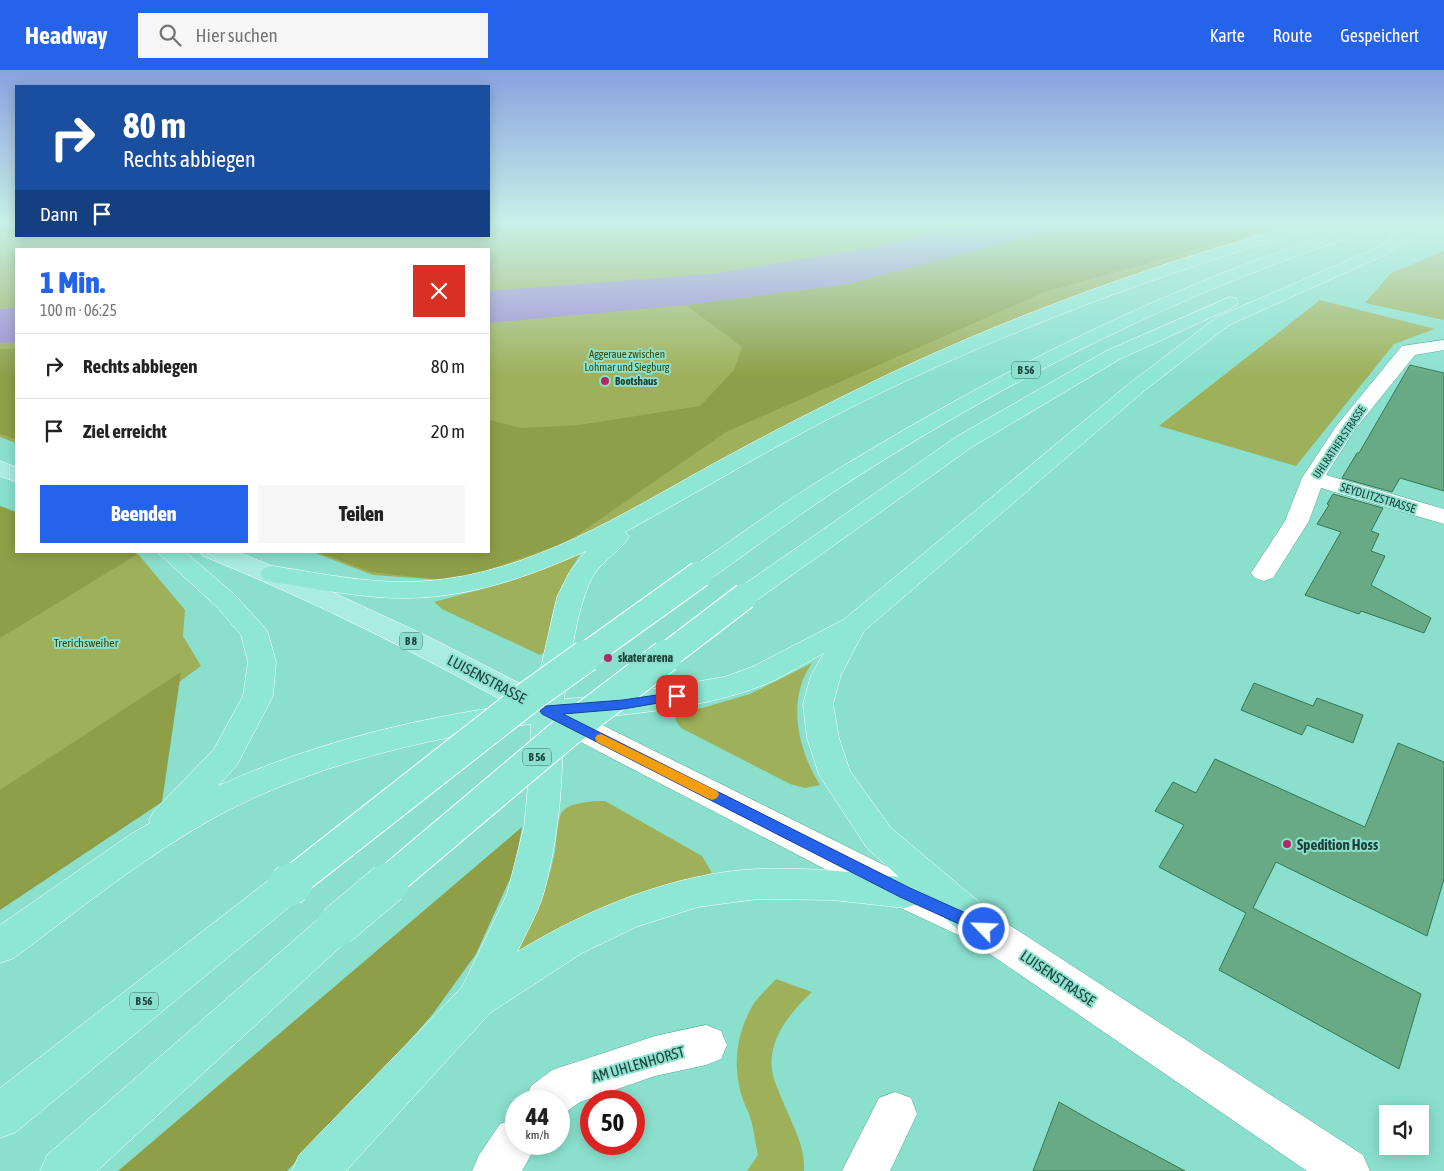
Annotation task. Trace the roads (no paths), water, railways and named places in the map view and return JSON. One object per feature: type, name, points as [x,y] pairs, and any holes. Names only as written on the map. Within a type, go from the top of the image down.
[{"type":"highway","points":[[273,574],[366,589],[428,589],[472,583],[534,565],[582,545],[843,404],[988,336],[1149,274]]},
{"type":"highway","name":"B 56","points":[[0,1116],[530,696],[824,488],[929,424],[1065,350],[1238,274]]},
{"type":"highway","name":"B 56","points":[[63,1171],[337,926],[565,732],[745,596],[964,442],[1113,356],[1291,274]]},
{"type":"highway","points":[[0,946],[142,844],[207,806],[258,782],[325,756],[478,720],[546,711],[623,705],[728,686],[770,670],[853,626],[1137,387],[1223,321],[1329,274]]},
{"type":"highway","points":[[476,1000],[525,894],[542,827],[547,755],[546,711],[570,597],[582,573],[597,554],[645,511]]},
{"type":"highway","points":[[142,844],[226,757],[258,696],[262,662],[254,633],[226,601],[196,573],[171,553]]},
{"type":"highway","points":[[853,626],[826,675],[818,704],[823,738],[835,775],[879,838],[984,929]]},
{"type":"highway","points":[[316,1171],[476,1000],[568,942],[626,914],[698,892],[758,884],[832,886],[905,893]]},
{"type":"main road","points":[[0,468],[15,475]]},
{"type":"main road","name":"LUISENSTRASSE","points":[[217,553],[273,574],[476,672],[546,711]]},
{"type":"street","name":"UHLRATHER STRASSE","points":[[1264,573],[1297,521],[1313,478],[1348,426],[1409,350],[1444,345]]},
{"type":"street","name":"SEYDLITZSTRASSE","points":[[1313,478],[1444,518]]},
{"type":"street","name":"LUISENSTRASSE","points":[[546,711],[905,893],[984,929],[1347,1171]]},
{"type":"street","name":"AM UHLENHORST","points":[[560,1090],[566,1085],[654,1056],[706,1045]]},
{"type":"street","points":[[865,1171],[895,1114]]},
{"type":"street","points":[[495,1171],[506,1155]]},
{"type":"place","name":"Bootshaus","points":[[605,381]]},
{"type":"place","name":"skater arena","points":[[608,658]]},
{"type":"place","name":"Spedition Hoss","points":[[1287,844]]},
{"type":"park label","name":"Aggeraue zwischen Lohmar und Siegburg","points":[[627,360]]},
{"type":"park label","name":"Trerichsweiher","points":[[86,643]]}]
